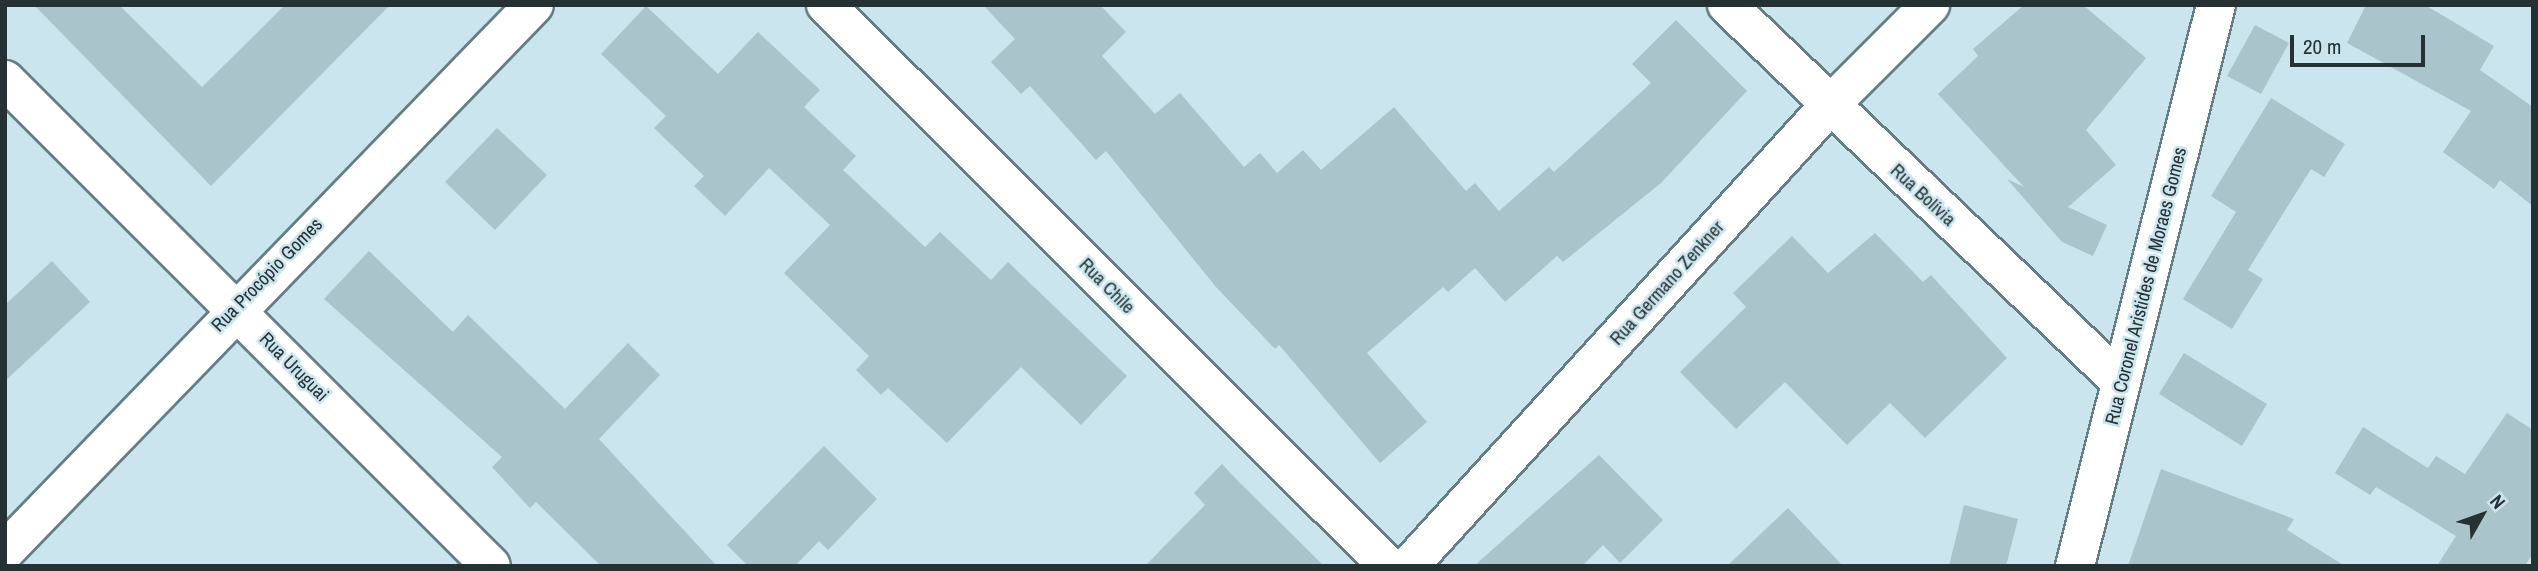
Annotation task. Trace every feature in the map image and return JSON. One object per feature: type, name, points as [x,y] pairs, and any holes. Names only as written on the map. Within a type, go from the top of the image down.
[{"type":"street","name":"Rua Procópio Gomes","points":[[5,551],[234,307],[534,5]]},
{"type":"street","name":"Rua Chile","points":[[826,5],[1388,566]]},
{"type":"street","name":"Rua Bolívia","points":[[1727,5],[1829,106],[2121,382]]},
{"type":"street","name":"Rua Germano Zenkner","points":[[1409,566],[1829,106],[1930,5]]},
{"type":"street","name":"Rua Coronel Aristides de Moraes Gomes","points":[[2075,566],[2217,5]]},
{"type":"street","name":"Rua Uruguai","points":[[5,80],[491,566]]},
{"type":"building","points":[[34,5],[119,5],[202,87],[285,5],[390,5],[211,186]]},
{"type":"building","points":[[983,5],[1100,5],[1126,32],[1102,56],[1155,114],[1180,93],[1244,167],[1260,153],[1277,173],[1303,150],[1321,170],[1394,107],[1466,191],[1475,183],[1499,211],[1549,167],[1554,172],[1651,83],[1632,64],[1676,20],[1747,91],[1661,183],[1563,262],[1557,256],[1505,302],[1475,268],[1448,292],[1443,287],[1367,353],[1427,422],[1380,463],[1279,345],[1275,349],[1216,287],[1106,151],[1096,160],[1030,86],[1021,94],[991,62],[1015,39]]},
{"type":"building","points":[[2024,5],[2083,5],[2146,58],[2086,130],[2116,165],[2068,207],[2107,225],[2093,256],[2062,242],[2007,179],[2024,187],[1938,94],[1978,56],[1973,49]]},
{"type":"building","points":[[2366,5],[2425,5],[2494,46],[2480,70],[2533,107],[2533,206],[2500,180],[2494,189],[2443,152],[2471,111],[2347,43]]},
{"type":"building","points":[[646,6],[718,74],[758,32],[820,90],[804,107],[856,156],[843,170],[925,247],[940,232],[991,280],[1008,262],[1127,376],[1081,425],[1021,367],[947,443],[888,388],[881,395],[856,370],[869,356],[784,273],[830,225],[769,168],[725,216],[694,186],[704,176],[654,128],[666,116],[601,54]]},
{"type":"building","points":[[2255,25],[2289,43],[2261,94],[2227,76]]},
{"type":"building","points":[[2271,98],[2345,144],[2324,177],[2311,169],[2248,270],[2263,279],[2232,329],[2183,299],[2236,212],[2211,196]]},
{"type":"building","points":[[497,128],[547,175],[495,230],[445,182]]},
{"type":"building","points":[[1875,233],[1923,282],[1931,275],[2007,358],[1925,438],[1890,403],[1847,445],[1785,382],[1736,429],[1680,372],[1746,307],[1733,293],[1792,236],[1828,273]]},
{"type":"building","points":[[369,251],[453,332],[468,315],[565,409],[628,343],[660,375],[599,439],[717,566],[601,566],[536,502],[530,508],[492,467],[502,457],[324,299]]},
{"type":"building","points":[[52,261],[90,302],[5,381],[5,305]]},
{"type":"building","points":[[2184,353],[2267,404],[2242,446],[2159,394]]},
{"type":"building","points":[[2507,413],[2533,430],[2533,553],[2525,566],[2437,566],[2456,536],[2376,487],[2370,495],[2335,473],[2363,427],[2428,468],[2436,456],[2465,474]]},
{"type":"building","points":[[824,446],[877,499],[828,550],[819,541],[795,566],[748,566],[727,545]]},
{"type":"building","points":[[1599,455],[1663,520],[1620,563],[1603,545],[1582,566],[1474,566]]},
{"type":"building","points":[[1222,464],[1324,566],[1145,566],[1205,505],[1194,493]]},
{"type":"building","points":[[2161,469],[2294,519],[2287,530],[2345,566],[2128,566]]},
{"type":"building","points":[[1964,505],[2018,519],[2006,566],[1949,566]]},
{"type":"building","points":[[1788,508],[1843,566],[1727,566]]}]
